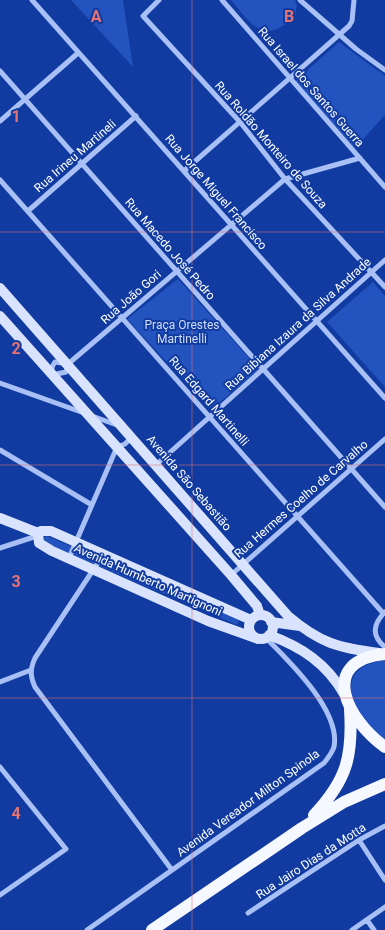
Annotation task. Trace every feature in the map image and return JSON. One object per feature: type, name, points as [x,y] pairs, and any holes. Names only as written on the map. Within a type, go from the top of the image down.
[{"type":"main road","name":"Avenida São Sebastião","points":[[0,288],[157,464],[242,564],[302,628],[312,636],[338,646],[385,654]]},
{"type":"main road","points":[[0,316],[257,606],[256,618],[250,632],[265,637],[272,628],[271,622],[267,617],[256,618]]},
{"type":"main road","name":"Avenida Humberto Martignoni","points":[[0,518],[37,534]]},
{"type":"main road","name":"Avenida Humberto Martignoni","points":[[37,534],[41,530],[51,531],[103,556],[256,618]]},
{"type":"main road","name":"Avenida Humberto Martignoni","points":[[37,534],[39,543],[44,546],[208,620],[281,640],[307,653],[325,667],[336,679],[344,694]]},
{"type":"main road","points":[[208,549],[220,537]]},
{"type":"main road","points":[[271,622],[302,628]]},
{"type":"main road","points":[[281,640],[290,632],[302,628]]},
{"type":"main road","points":[[385,654],[366,657],[352,666],[345,682],[344,694],[358,722],[373,738],[385,747]]},
{"type":"main road","points":[[302,828],[326,803],[340,782],[348,764],[352,735],[350,709]]},
{"type":"main road","points":[[152,930],[302,828],[344,802],[385,784]]},
{"type":"main road","points":[[165,930],[176,914]]},
{"type":"street","name":"Rua Jorge Miguel Francisco","points":[[32,0],[231,223],[316,323],[385,398]]},
{"type":"street","name":"Rua Roldão Monteiro de Souza","points":[[159,0],[143,16],[240,122],[285,179],[385,287]]},
{"type":"street","name":"Rua Israel dos Santos Guerra","points":[[222,0],[385,186]]},
{"type":"street","points":[[300,0],[340,35],[385,70]]},
{"type":"street","points":[[184,171],[340,35],[352,21],[354,0]]},
{"type":"street","points":[[0,121],[78,53]]},
{"type":"street","name":"Rua Macedo José Pedro","points":[[0,71],[385,507]]},
{"type":"street","name":"Rua Irineu Martineli","points":[[28,211],[136,116]]},
{"type":"street","name":"Rua João Gori","points":[[68,364],[231,223],[285,179],[360,158]]},
{"type":"street","name":"Rua Edgard Martinelli","points":[[0,180],[384,612]]},
{"type":"street","name":"Rua Bibiana Izaura da Silva Andrade","points":[[157,464],[385,260]]},
{"type":"street","points":[[55,362],[68,364],[63,374],[52,375],[52,365],[55,362]]},
{"type":"street","points":[[0,383],[125,428]]},
{"type":"street","points":[[69,558],[116,447],[125,444],[132,437]]},
{"type":"street","name":"Rua Hermes Coelho de Carvalho","points":[[231,575],[385,439]]},
{"type":"street","points":[[0,450],[92,505]]},
{"type":"street","points":[[0,548],[37,534]]},
{"type":"street","points":[[103,556],[96,570],[35,658],[31,676],[36,687],[172,870]]},
{"type":"street","points":[[384,612],[374,627],[378,640],[385,647]]},
{"type":"street","name":"Avenida Vereador Milton Spinola","points":[[87,930],[324,763],[334,748],[332,728],[316,696],[300,674],[265,637]]},
{"type":"street","points":[[0,682],[31,670]]},
{"type":"street","points":[[0,767],[66,849],[0,895]]},
{"type":"street","name":"Rua Jairo Dias da Motta","points":[[248,913],[359,840],[385,826]]},
{"type":"street","points":[[359,840],[385,880]]},
{"type":"street","points":[[352,930],[385,907]]},
{"type":"street","points":[[367,920],[374,930]]},
{"type":"green space","points":[[71,0],[123,0],[133,67]]},
{"type":"green space","points":[[231,0],[295,0],[297,6],[295,17],[277,29],[268,31],[261,30],[250,22]]},
{"type":"green space","points":[[339,42],[385,76],[385,115],[355,148],[295,81]]},
{"type":"green space","name":"Praça Orestes Martinelli","points":[[178,279],[259,369],[211,410],[127,319]]},
{"type":"green space","points":[[373,282],[385,296],[385,387],[327,322]]},
{"type":"green space","points":[[47,536],[239,619],[237,625],[45,543],[43,538]]},
{"type":"green space","points":[[385,660],[385,739],[364,718],[356,706],[351,683],[356,673],[367,665]]}]
